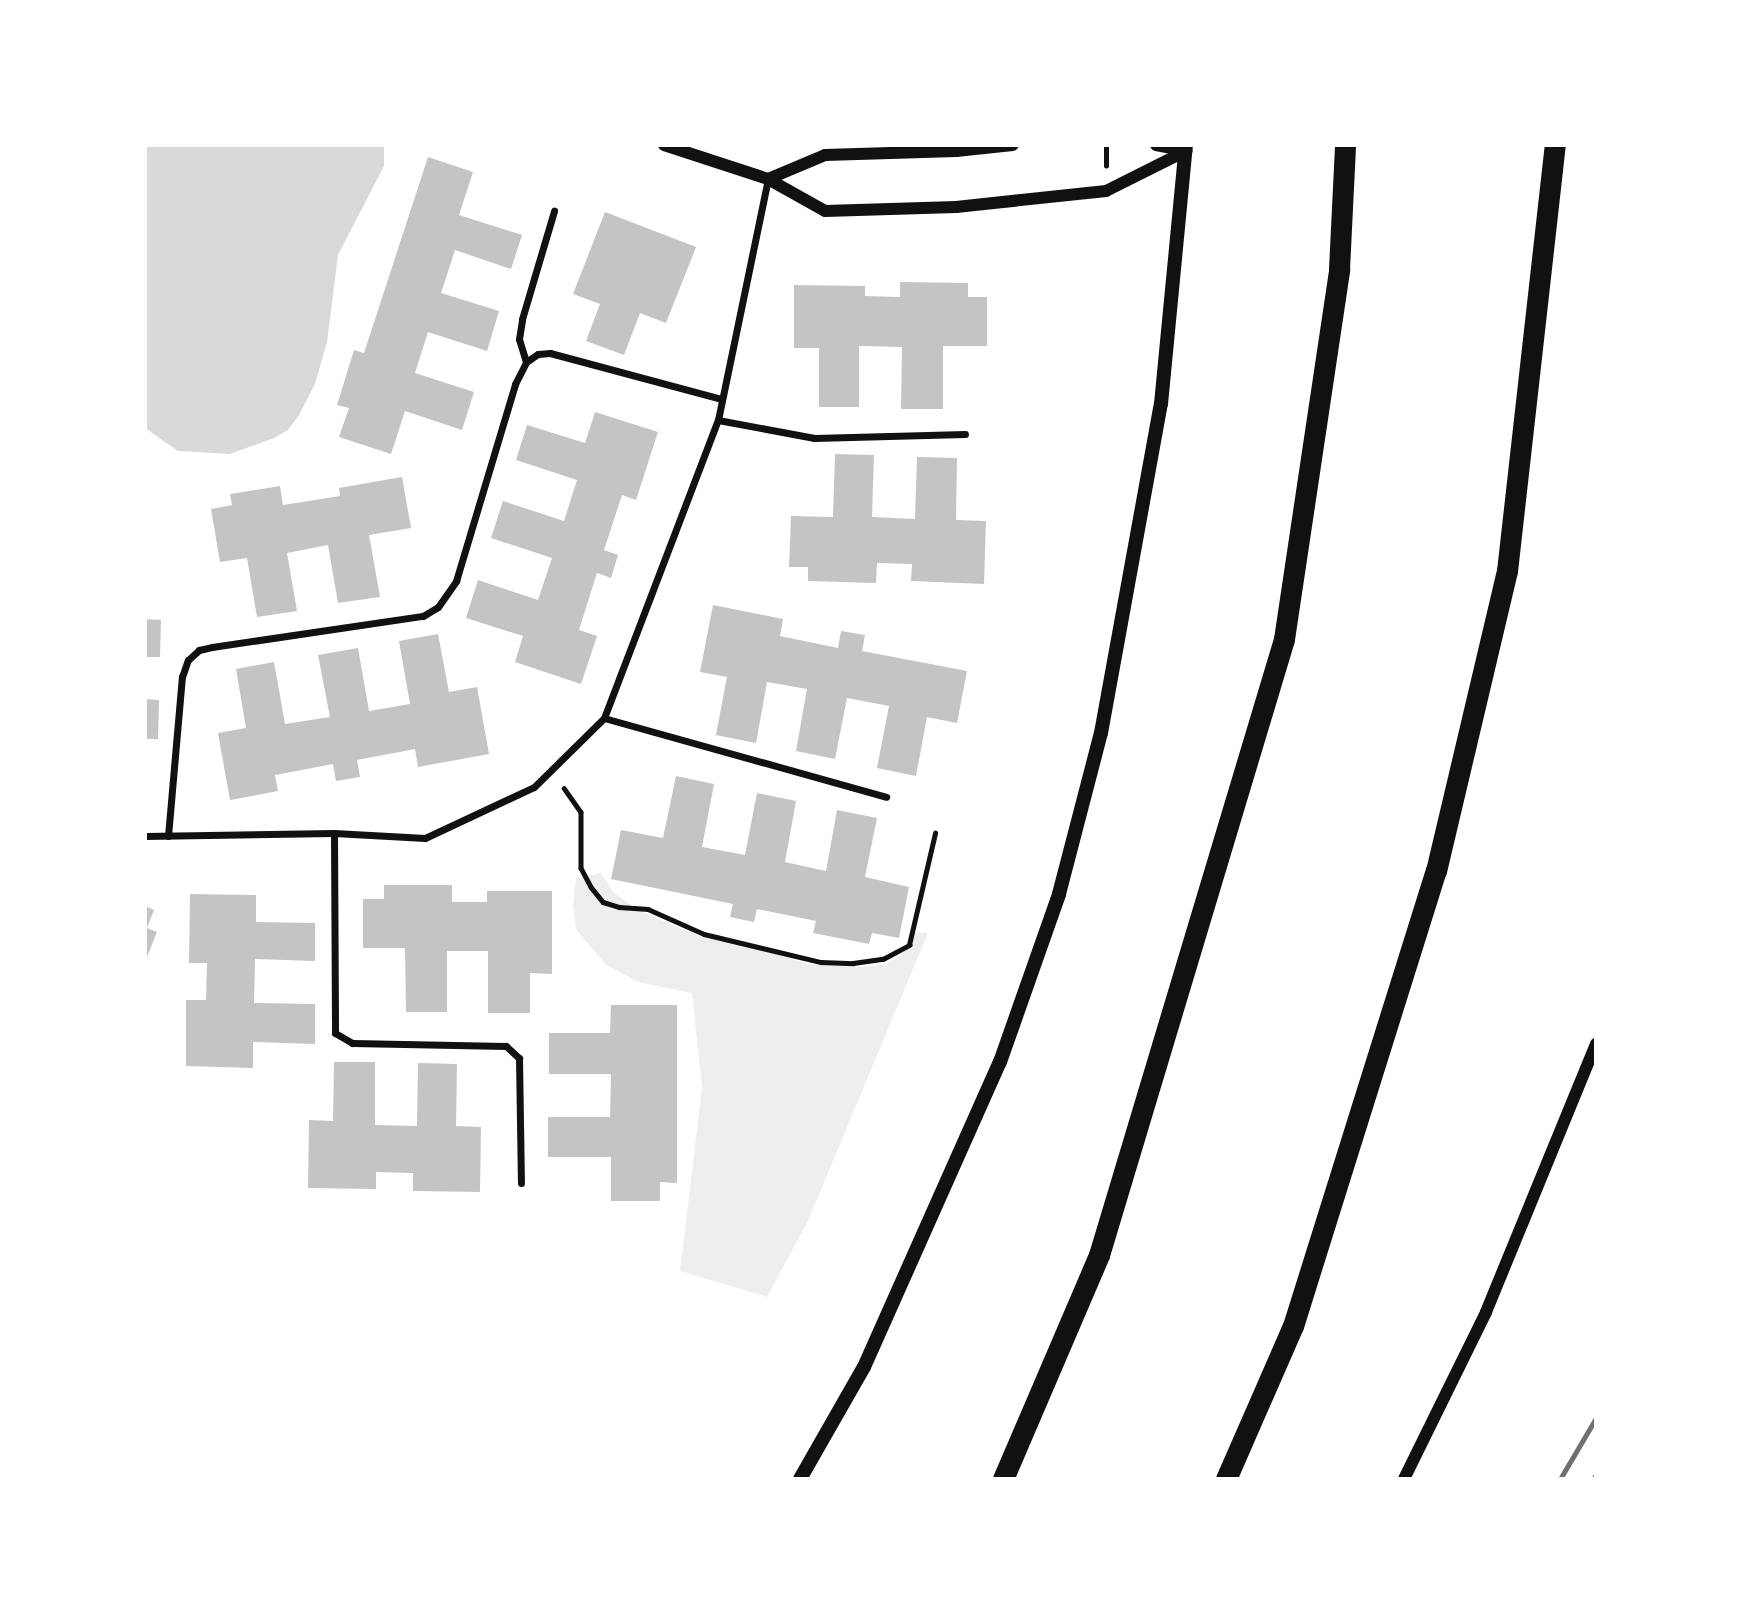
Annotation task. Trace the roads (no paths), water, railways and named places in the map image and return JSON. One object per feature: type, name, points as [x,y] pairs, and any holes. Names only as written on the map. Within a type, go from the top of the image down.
[{"type":"highway","points":[[1003,1479],[1099,1255],[1284,639],[1339,269],[1345,145]]},
{"type":"highway","points":[[1226,1479],[1293,1326],[1436,871],[1507,571],[1555,145]]},
{"type":"main road","points":[[800,1479],[863,1367],[1000,1062],[1059,894],[1101,733],[1161,404],[1186,148]]},
{"type":"street","points":[[664,145],[768,179],[825,211],[956,207],[1106,191],[1186,148]]},
{"type":"street","points":[[768,179],[825,155],[956,151],[1013,145]]},
{"type":"street","points":[[1156,145],[1186,148]]},
{"type":"street","points":[[145,835],[334,833],[425,838],[534,787],[604,718],[718,420],[768,179]]},
{"type":"street","points":[[526,362],[519,339],[522,319],[554,211]]},
{"type":"street","points":[[168,836],[182,677],[188,660],[199,650],[212,647],[423,617],[438,607],[456,581],[515,384],[526,362],[538,354],[550,353],[722,398]]},
{"type":"street","points":[[718,420],[814,438],[965,434]]},
{"type":"street","points":[[604,718],[886,797]]},
{"type":"street","points":[[334,833],[335,1033],[352,1043],[506,1046],[519,1058],[521,1182]]},
{"type":"street","points":[[1404,1479],[1486,1312],[1596,1044]]},
{"type":"railway","points":[[1560,1479],[1596,1418]]},
{"type":"railway","points":[[1593,1479],[1596,1475]]}]
